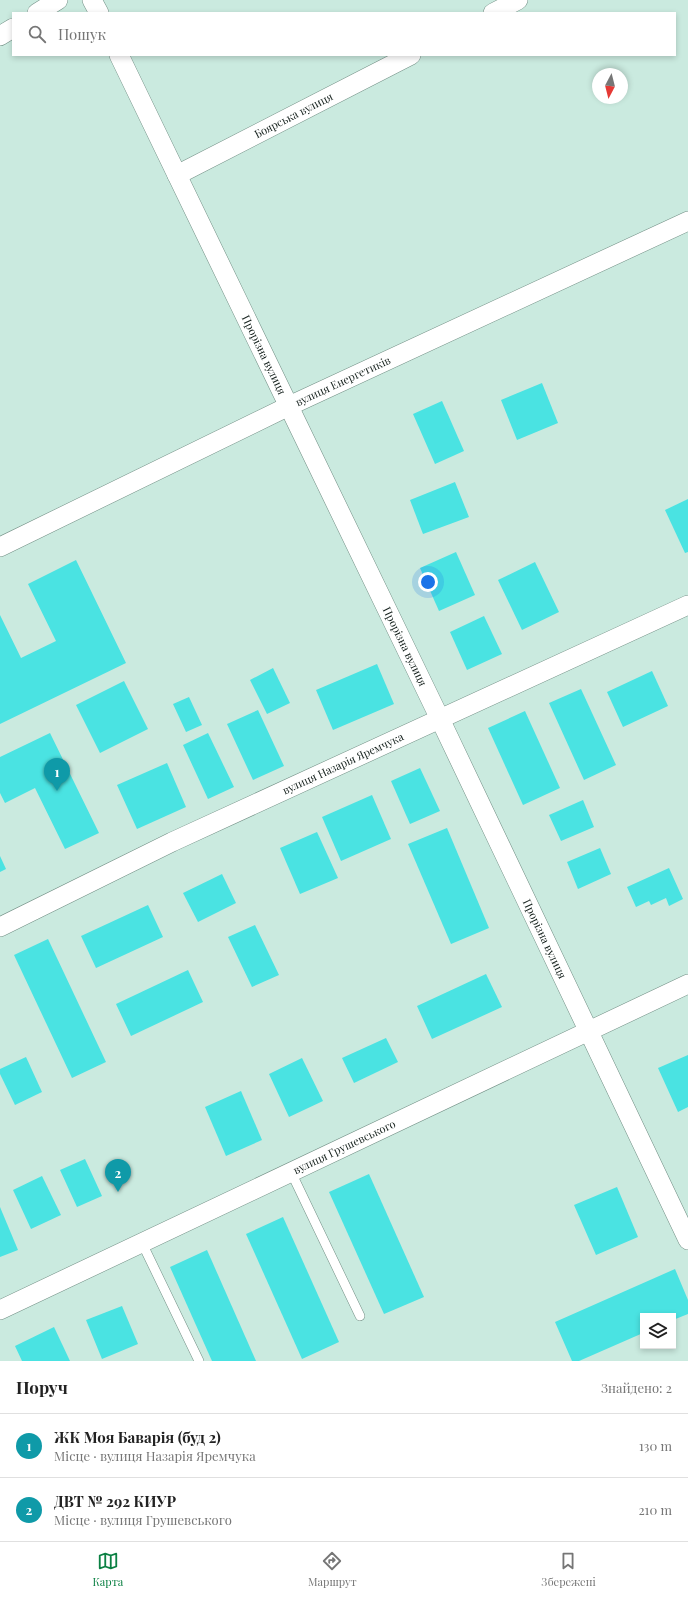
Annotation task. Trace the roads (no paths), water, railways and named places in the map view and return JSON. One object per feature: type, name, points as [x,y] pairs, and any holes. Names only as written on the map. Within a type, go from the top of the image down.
[{"type":"street","points":[[39,12],[58,0]]},
{"type":"street","points":[[92,0],[98,12]]},
{"type":"street","points":[[495,12],[518,0]]},
{"type":"street","points":[[0,36],[12,29]]},
{"type":"street","name":"Прорізна вулиця","points":[[119,56],[440,720],[688,1240]]},
{"type":"street","name":"Боярська вулиця","points":[[177,175],[409,56]]},
{"type":"street","name":"вулиця Енергетиків","points":[[0,546],[288,406],[688,221]]},
{"type":"street","name":"вулиця Назарія Яремчука","points":[[0,927],[172,842],[688,605]]},
{"type":"street","name":"вулиця Грушевського","points":[[0,1310],[688,984]]},
{"type":"lane","points":[[291,1172],[360,1316]]},
{"type":"lane","points":[[142,1243],[199,1361]]},
{"type":"place","name":"ЖК Моя Баварія (буд 2)","points":[[57,791]]},
{"type":"place","name":"ДВТ № 292 КИУР","points":[[118,1192]]}]
